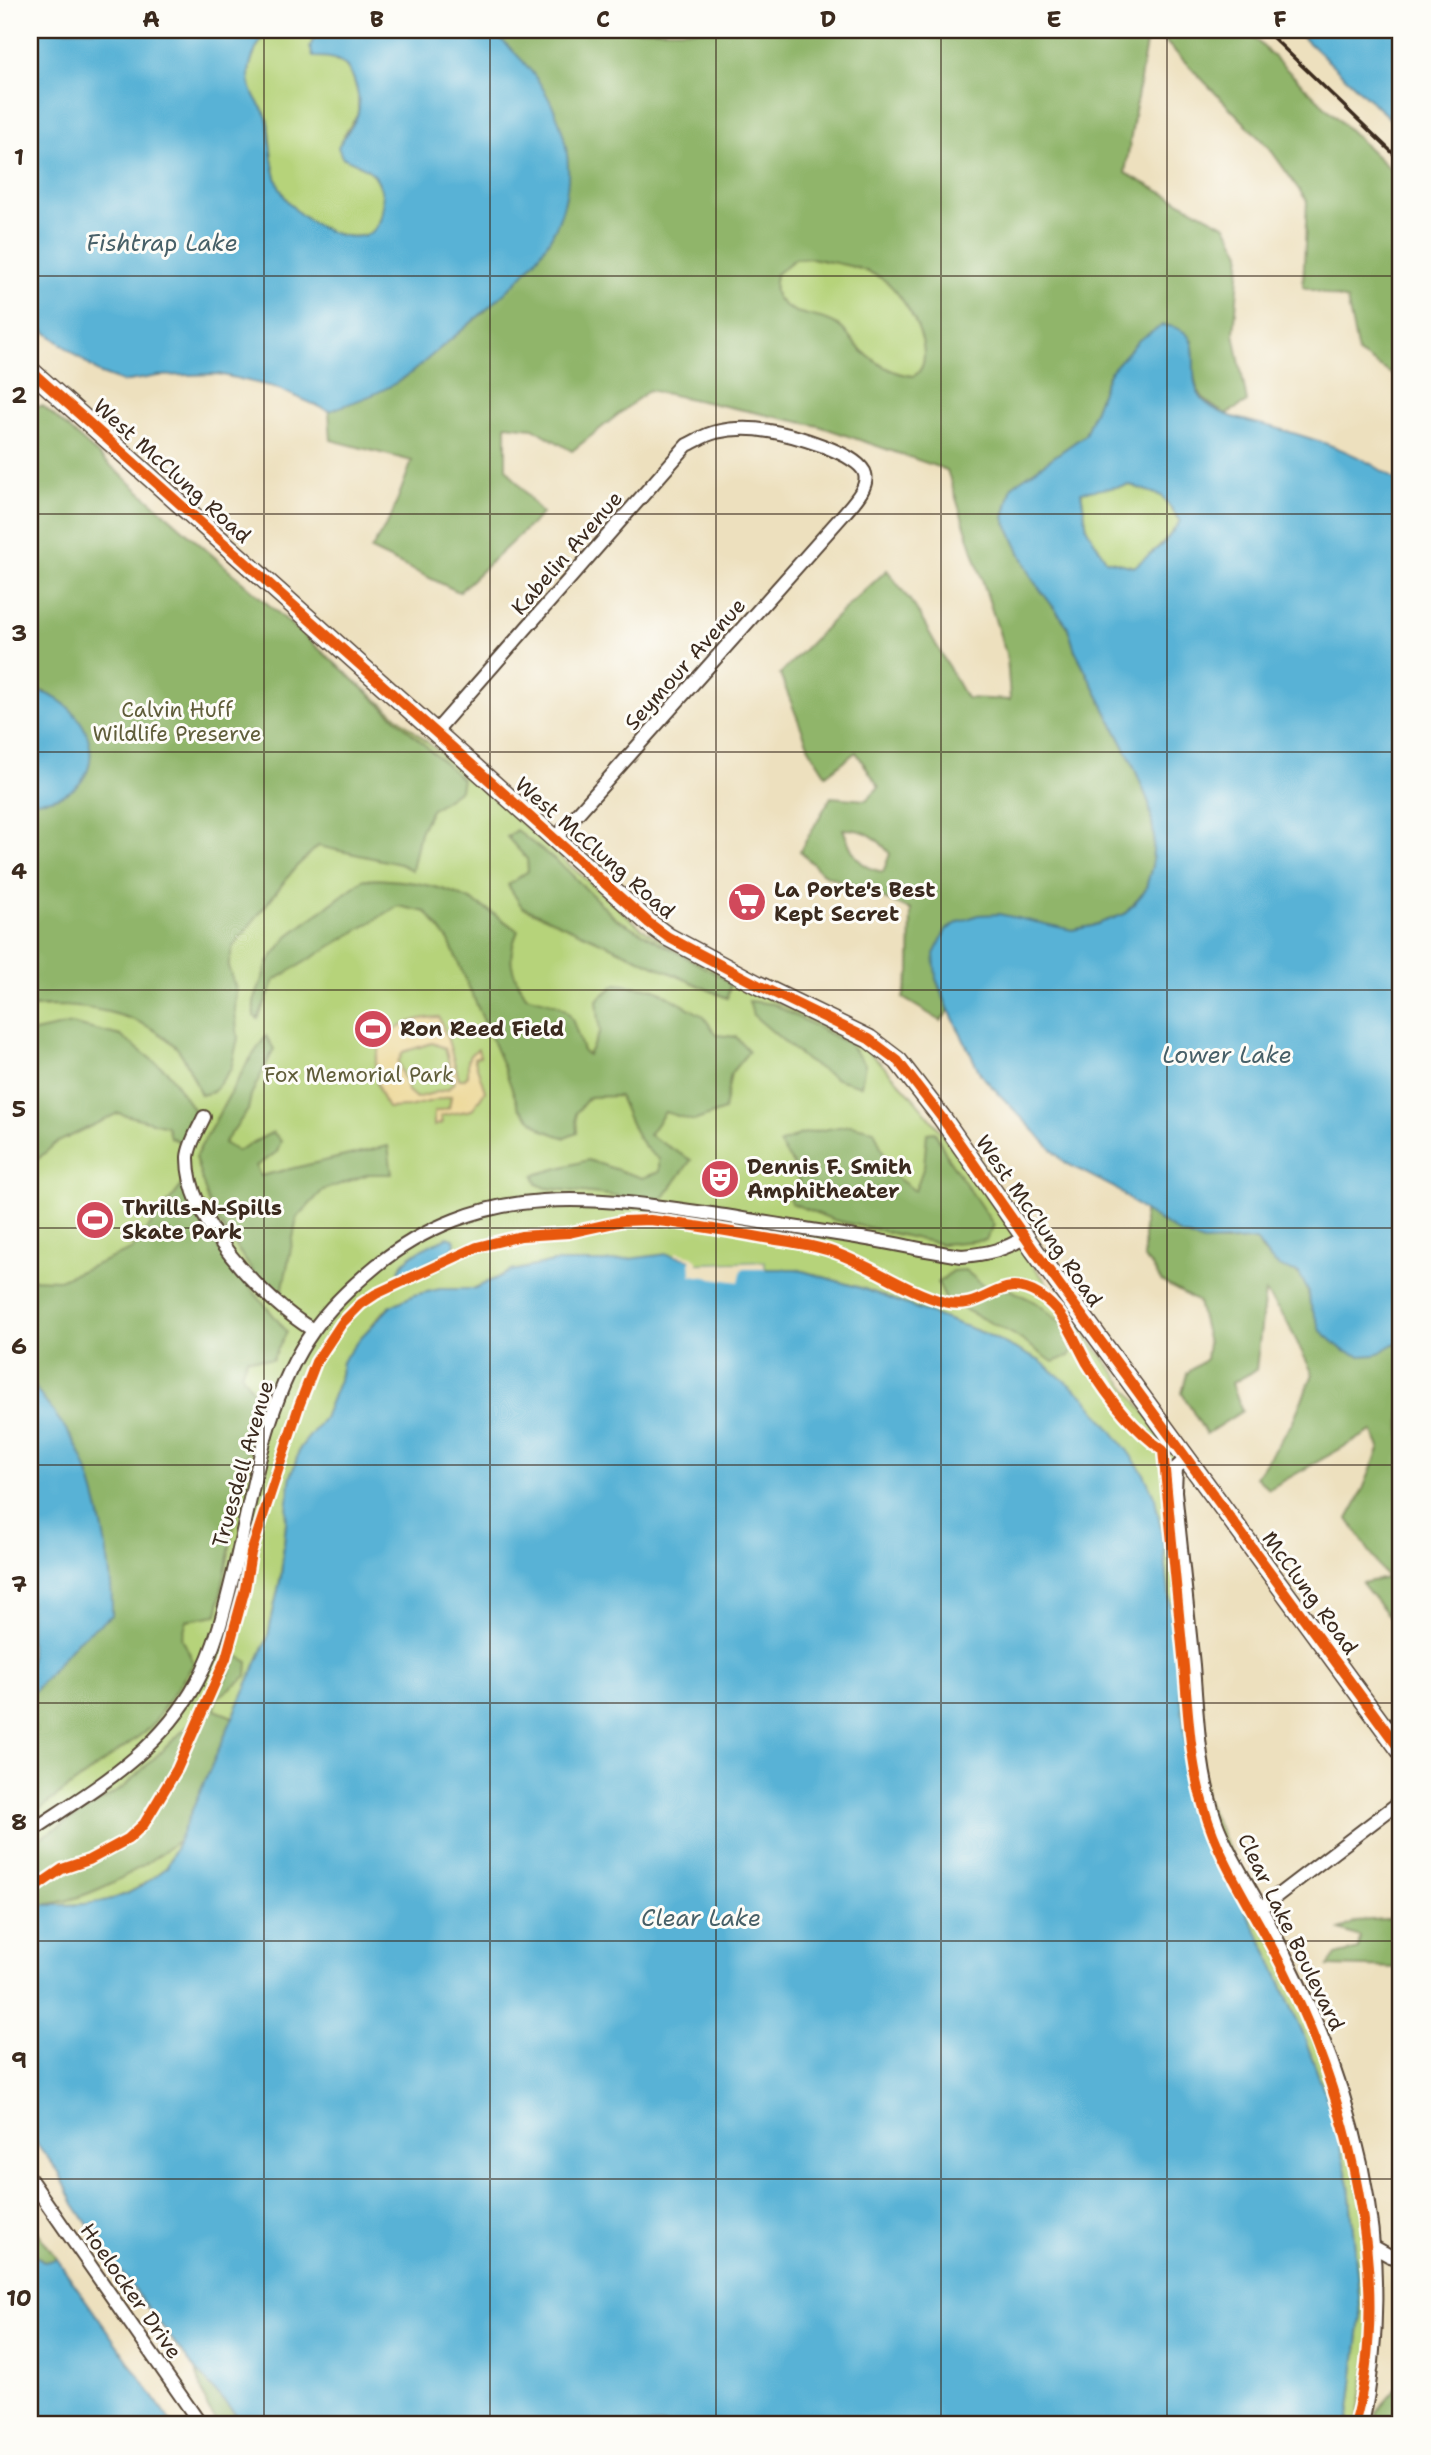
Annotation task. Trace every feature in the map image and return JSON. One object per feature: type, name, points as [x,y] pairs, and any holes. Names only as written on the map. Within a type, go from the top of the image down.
[{"type":"street","name":"West McClung Road","points":[[30,370],[597,879],[668,937],[869,1039],[898,1061],[1187,1458]]},
{"type":"street","name":"Kabelin Avenue","points":[[435,732],[687,445],[714,432],[745,429],[788,435],[828,448],[862,468],[866,476],[864,485],[843,515]]},
{"type":"street","name":"Seymour Avenue","points":[[555,839],[843,515]]},
{"type":"street","points":[[204,1117],[188,1153],[196,1196],[207,1219],[221,1241],[267,1297],[313,1330]]},
{"type":"street","name":"Truesdell Avenue","points":[[30,1832],[124,1770],[146,1751],[178,1712],[197,1682],[224,1611],[267,1432],[279,1395],[296,1358],[313,1330],[352,1287],[396,1251],[424,1234],[456,1219],[517,1203],[602,1201],[687,1210],[962,1256],[987,1254],[1009,1247],[1025,1237]]},
{"type":"street","name":"McClung Road","points":[[1187,1458],[1401,1751]]},
{"type":"street","name":"Clear Lake Boulevard","points":[[1187,1458],[1176,1468],[1175,1491],[1204,1770],[1217,1823],[1312,2013],[1339,2081],[1356,2141],[1376,2272],[1374,2357],[1362,2425]]},
{"type":"street","points":[[1261,1908],[1401,1801]]},
{"type":"street","name":"Hoelocker Drive","points":[[30,2179],[201,2425]]},
{"type":"street","points":[[1374,2247],[1401,2260]]},
{"type":"street","points":[[1376,2272],[1390,2262],[1401,2260]]},
{"type":"green space","points":[[267,30],[315,30],[311,47],[345,65],[353,77],[358,95],[358,114],[344,135],[342,157],[374,175],[383,199],[378,225],[365,235],[342,235],[318,227],[289,203],[279,186],[272,159],[267,119],[255,99],[249,81],[253,55]]},
{"type":"green space","points":[[489,30],[1148,30],[1125,173],[1226,226],[1241,252],[1234,333],[1247,402],[1226,414],[1205,400],[1199,392],[1194,376],[1192,341],[1109,373],[1085,435],[1012,486],[1004,518],[1033,580],[1067,625],[1075,650],[1132,762],[1149,803],[1154,835],[1152,866],[1145,891],[1125,914],[1072,930],[1051,928],[936,979],[949,1010],[941,1021],[903,998],[910,972],[911,910],[823,874],[800,851],[831,797],[866,800],[879,787],[856,752],[826,775],[810,750],[780,674],[887,570],[915,607],[966,698],[1010,700],[1007,657],[947,470],[819,426],[649,390],[572,451],[533,428],[506,425],[506,468],[542,514],[459,592],[371,550],[391,517],[412,461],[331,440],[329,411],[403,379],[484,312],[524,273],[552,235],[566,197],[502,40]],"holes":[[[811,258],[867,271],[884,280],[892,288],[910,312],[922,342],[922,367],[914,376],[898,373],[876,362],[837,325],[791,310],[779,300],[775,291],[776,274],[795,259]],[[843,829],[865,832],[885,848],[890,854],[883,872],[867,866],[856,857]]]},
{"type":"green space","points":[[1154,30],[1246,30],[1401,180],[1401,380],[1358,353],[1347,300],[1303,287],[1307,201],[1270,149]]},
{"type":"green space","points":[[811,258],[867,271],[892,287],[910,312],[922,341],[922,367],[914,376],[898,373],[876,362],[837,325],[791,310],[779,300],[775,291],[776,273],[795,259]]},
{"type":"green space","name":"Calvin Huff Wildlife Preserve","points":[[43,406],[345,672],[462,779],[460,790],[431,810],[420,832],[412,870],[400,864],[318,846],[296,867],[233,947],[228,967],[236,989],[238,1038],[231,1069],[213,1092],[201,1095],[180,1051],[145,1025],[127,1017],[88,1008],[30,1007],[30,801],[32,802],[45,692],[30,689],[30,407]]},
{"type":"green space","name":"Fox Memorial Park","points":[[41,413],[640,927],[864,1048],[930,1118],[1024,1248],[1033,1265],[1178,1456],[1205,1799],[1312,2022],[1345,2115],[1367,2224],[1371,2342],[1357,2425],[1348,2425],[1361,2318],[1349,2184],[1331,2110],[1304,2036],[1267,1951],[1209,1841],[1196,1807],[1190,1779],[1040,1361],[986,1334],[864,1289],[796,1269],[554,1262],[512,1271],[473,1289],[440,1289],[414,1295],[391,1306],[380,1315],[342,1362],[339,1380],[324,1418],[300,1448],[290,1480],[281,1576],[267,1640],[167,1867],[127,1894],[100,1902],[30,1905],[30,1007],[64,1006],[30,864],[30,415]]},
{"type":"green space","points":[[1130,485],[1162,496],[1180,522],[1164,542],[1135,567],[1106,560],[1087,529],[1081,491]]},
{"type":"green space","points":[[516,830],[566,869],[615,918],[722,977],[730,985],[727,998],[522,907],[508,885],[528,871],[527,859],[507,837]]},
{"type":"green space","points":[[364,879],[409,882],[454,893],[486,909],[518,931],[511,957],[514,972],[526,996],[553,1003],[566,1011],[571,1017],[583,1051],[588,1055],[600,1032],[597,1000],[616,984],[655,989],[703,1016],[717,1035],[736,1037],[749,1051],[731,1073],[724,1110],[694,1121],[665,1112],[649,1135],[691,1160],[661,1201],[546,1188],[537,1184],[534,1175],[588,1160],[642,1178],[659,1172],[659,1159],[639,1139],[619,1096],[589,1097],[576,1113],[577,1133],[565,1138],[543,1130],[519,1108],[449,941],[426,912],[398,906],[275,980],[258,1019],[254,1016],[254,1002],[268,963],[288,936]]},
{"type":"green space","points":[[749,1001],[773,1004],[849,1044],[865,1064],[861,1086],[837,1079],[807,1061],[753,1015]]},
{"type":"green space","points":[[71,1024],[121,1036],[168,1072],[197,1115],[186,1145],[170,1137],[167,1126],[118,1113],[56,1143],[30,1166],[30,1033]]},
{"type":"green space","points":[[266,1036],[274,1049],[251,1095],[248,1110],[224,1143],[237,1151],[273,1132],[281,1141],[277,1152],[256,1166],[260,1176],[388,1146],[392,1174],[369,1174],[323,1190],[297,1218],[282,1293],[258,1279],[211,1210],[195,1157],[246,1065]]},
{"type":"green space","points":[[850,1125],[874,1130],[892,1174],[915,1191],[924,1166],[927,1133],[935,1132],[948,1158],[994,1225],[986,1240],[941,1244],[834,1220],[791,1203],[787,1191],[799,1182],[793,1164],[779,1144],[801,1134]]},
{"type":"green space","points":[[183,1184],[203,1226],[287,1332],[272,1360],[247,1358],[241,1373],[258,1399],[217,1615],[187,1620],[182,1638],[194,1663],[150,1728],[30,1816],[30,1681],[106,1552],[88,1473],[30,1554],[30,1279],[59,1280],[131,1250]]},
{"type":"green space","points":[[1144,1211],[1172,1228],[1201,1239],[1226,1242],[1257,1240],[1266,1255],[1300,1275],[1308,1291],[1310,1304],[1395,1344],[1401,1340],[1401,1618],[1392,1621],[1362,1583],[1387,1578],[1348,1519],[1380,1447],[1372,1431],[1269,1489],[1256,1477],[1292,1423],[1313,1374],[1286,1320],[1265,1292],[1256,1370],[1232,1383],[1242,1411],[1206,1434],[1182,1393],[1187,1373],[1206,1359],[1208,1343],[1198,1302],[1161,1281],[1144,1258]]},
{"type":"green space","points":[[965,1270],[984,1286],[1011,1290],[1037,1303],[1065,1326],[1075,1347],[1069,1356],[1053,1362],[1013,1334],[946,1300],[938,1283],[952,1271]]},
{"type":"green space","points":[[238,1656],[248,1662],[247,1676],[216,1699],[215,1710],[233,1717],[179,1840],[109,1885],[69,1900],[30,1905],[30,1844],[124,1787],[189,1725],[228,1675]]},
{"type":"green space","points":[[1401,1918],[1401,1968],[1328,1966],[1336,1955],[1358,1949],[1360,1937],[1340,1930],[1356,1921]]},
{"type":"green space","points":[[30,2221],[57,2259],[46,2262],[30,2252]]},
{"type":"green space","points":[[195,2369],[245,2425],[219,2425],[208,2409]]},
{"type":"green space","points":[[1401,2387],[1401,2425],[1376,2425],[1376,2412],[1396,2389]]},
{"type":"sand","points":[[439,1017],[459,1079],[465,1079],[468,1075],[469,1057],[478,1049],[480,1056],[474,1058],[485,1091],[472,1110],[440,1116],[442,1123],[434,1126],[434,1112],[449,1108],[451,1096],[409,1107],[388,1108],[379,1091],[375,1074],[381,1045],[390,1034],[403,1025],[420,1019]],"holes":[[[432,1043],[445,1048],[454,1082],[448,1089],[416,1098],[408,1091],[398,1062],[403,1052]]]},
{"type":"water","name":"Fishtrap Lake","points":[[30,30],[267,30],[253,55],[249,81],[267,119],[272,159],[279,186],[289,203],[308,220],[330,232],[354,237],[365,235],[378,225],[383,199],[374,175],[359,164],[342,157],[338,147],[357,117],[358,94],[352,75],[345,65],[326,57],[313,57],[310,47],[315,30],[489,30],[531,71],[547,95],[559,122],[566,149],[568,178],[563,206],[552,235],[517,281],[413,371],[394,384],[366,397],[329,411],[274,387],[218,374],[158,376],[123,382],[101,374],[30,320]]},
{"type":"water","points":[[1295,30],[1401,30],[1401,129]]},
{"type":"water","name":"Lower Lake","points":[[1163,325],[1179,329],[1188,336],[1193,346],[1198,393],[1213,408],[1230,416],[1294,433],[1357,456],[1401,484],[1401,1340],[1375,1355],[1361,1356],[1344,1351],[1321,1331],[1310,1304],[1309,1293],[1299,1273],[1274,1262],[1256,1240],[1203,1242],[1181,1234],[1144,1211],[1115,1188],[1064,1162],[981,1075],[936,979],[934,954],[946,930],[959,922],[978,915],[999,914],[1072,930],[1125,914],[1145,891],[1152,866],[1154,835],[1149,803],[1132,762],[1075,650],[1067,625],[1033,580],[1004,518],[1012,486],[1085,435],[1109,373],[1139,340]],"holes":[[[1130,485],[1162,496],[1180,521],[1164,543],[1134,567],[1106,560],[1087,529],[1081,492]]]},
{"type":"water","points":[[30,689],[54,698],[73,712],[85,730],[90,750],[88,769],[78,785],[59,797],[30,801]]},
{"type":"water","points":[[447,1237],[454,1239],[453,1250],[411,1271],[401,1273],[399,1270],[408,1259]]},
{"type":"water","name":"Clear Lake","points":[[667,1254],[690,1259],[697,1264],[764,1262],[765,1269],[796,1269],[864,1289],[986,1334],[1040,1361],[1085,1397],[1144,1474],[1155,1498],[1163,1540],[1190,1779],[1196,1807],[1209,1841],[1267,1951],[1304,2036],[1331,2110],[1349,2184],[1361,2318],[1348,2425],[245,2425],[189,2362],[111,2259],[74,2204],[59,2172],[30,2135],[30,1972],[35,1956],[30,1953],[30,1904],[72,1905],[100,1902],[127,1894],[167,1867],[267,1640],[281,1576],[290,1480],[300,1448],[324,1418],[339,1380],[342,1362],[361,1337],[391,1306],[414,1295],[440,1289],[473,1289],[512,1271],[554,1262],[605,1262]]},
{"type":"water","points":[[30,1381],[67,1430],[85,1464],[103,1529],[110,1575],[112,1615],[77,1641],[30,1696]]},
{"type":"water","points":[[30,2252],[45,2262],[57,2259],[173,2425],[30,2425]]},
{"type":"pier","points":[[676,1252],[692,1256],[697,1260],[697,1264],[764,1262],[765,1269],[742,1269],[739,1282],[691,1275],[690,1259],[675,1255]]},
{"type":"railway","points":[[1265,30],[1401,161]]},
{"type":"cycle path","points":[[30,370],[649,923],[668,937],[758,985],[869,1039],[898,1061],[1401,1751]]},
{"type":"cycle path","points":[[30,1891],[62,1869],[89,1860],[128,1839],[144,1824],[177,1769],[226,1658],[245,1589],[251,1553],[316,1362],[342,1323],[361,1304],[376,1294],[477,1247],[521,1236],[568,1233],[623,1221],[650,1220],[825,1249],[944,1302],[959,1304],[1002,1289],[1025,1289],[1039,1295],[1056,1309],[1111,1399],[1140,1432],[1163,1450],[1190,1732],[1199,1789],[1219,1850],[1273,1949],[1306,2020],[1345,2132],[1358,2192],[1367,2252],[1369,2311],[1365,2369],[1354,2425]]},
{"type":"place","name":"La Porte's Best Kept Secret","points":[[747,902]]},
{"type":"place","name":"Ron Reed Field","points":[[373,1029]]},
{"type":"place","name":"Dennis F. Smith Amphitheater","points":[[720,1179]]},
{"type":"place","name":"Thrills-N-Spills Skate Park","points":[[95,1220]]}]
